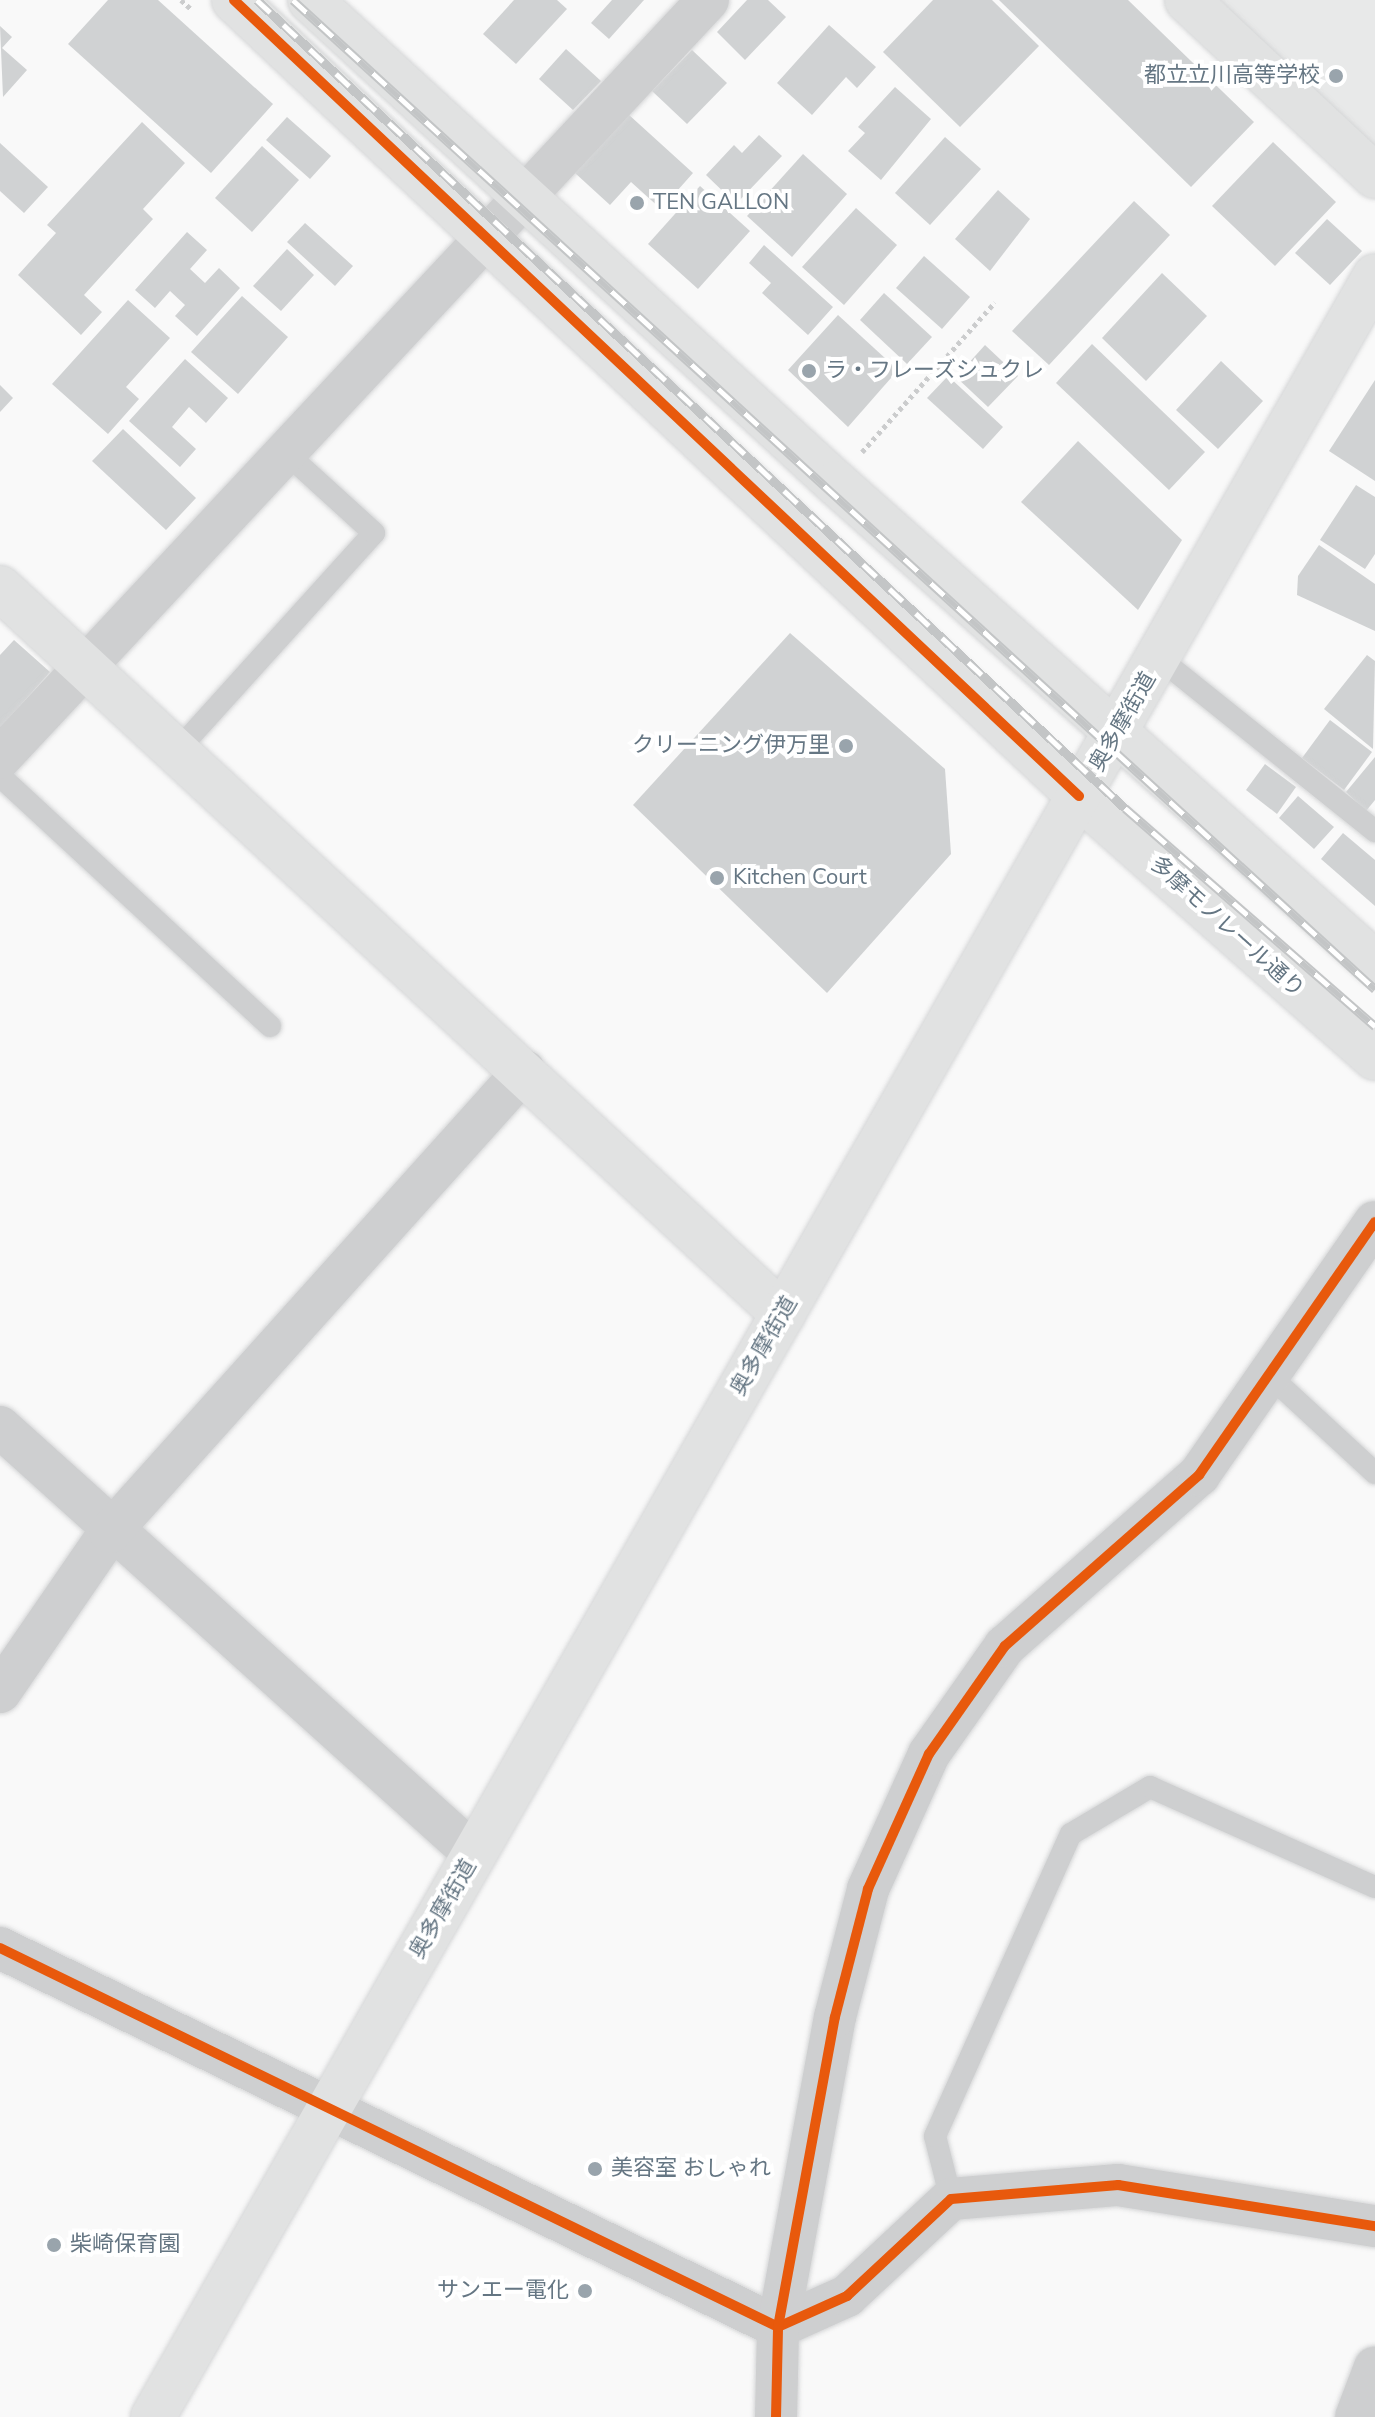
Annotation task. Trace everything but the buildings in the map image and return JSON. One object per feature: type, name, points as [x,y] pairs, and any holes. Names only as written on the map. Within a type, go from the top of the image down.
[{"type":"street","name":"多摩モノレール通り","points":[[234,0],[1079,796],[1375,1058]]},
{"type":"street","points":[[310,0],[836,483],[1375,963]]},
{"type":"street","points":[[0,758],[284,451],[527,200],[708,0]]},
{"type":"street","points":[[1187,0],[1375,176]]},
{"type":"street","name":"奥多摩街道","points":[[153,2417],[1079,796],[1117,736],[1375,276]]},
{"type":"street","points":[[0,588],[783,1314]]},
{"type":"street","points":[[0,1692],[110,1532],[524,1071]]},
{"type":"street","points":[[776,2417],[778,2327],[835,2017],[868,1889],[929,1754],[1005,1646],[1199,1475],[1272,1378],[1375,1222]]},
{"type":"street","points":[[0,1427],[110,1532],[474,1854]]},
{"type":"street","points":[[0,1948],[328,2111],[778,2327],[847,2296],[951,2199],[1118,2185],[1375,2226]]},
{"type":"street","points":[[1356,2417],[1375,2367]]},
{"type":"lane","points":[[176,752],[374,533],[284,451]]},
{"type":"lane","points":[[1159,658],[1375,831]]},
{"type":"lane","points":[[0,776],[270,1026]]},
{"type":"lane","points":[[1272,1378],[1375,1473]]},
{"type":"lane","points":[[951,2199],[935,2136],[1071,1834],[1150,1787],[1375,1887]]},
{"type":"path","points":[[836,483],[995,302]]},
{"type":"shaded area","name":"都立立川高等学校","points":[[1220,0],[1375,0],[1375,152]]},
{"type":"railway","points":[[257,0],[1125,808],[1375,1026]]},
{"type":"railway","points":[[293,0],[1375,989]]},
{"type":"cycle path","points":[[234,0],[1079,796]]},
{"type":"cycle path","points":[[776,2417],[778,2327],[835,2017],[868,1889],[929,1754],[1005,1646],[1199,1475],[1375,1222]]},
{"type":"cycle path","points":[[0,1948],[778,2327],[847,2296],[951,2199],[1118,2185],[1375,2226]]},
{"type":"place","name":"都立立川高等学校","points":[[1336,76]]},
{"type":"place","name":"TEN GALLON","points":[[637,203]]},
{"type":"place","name":"ラ・フレーズシュクレ","points":[[809,371]]},
{"type":"place","name":"クリーニング伊万里","points":[[846,746]]},
{"type":"place","name":"Kitchen Court","points":[[717,878]]},
{"type":"place","name":"美容室 おしゃれ","points":[[595,2169]]},
{"type":"place","name":"柴崎保育園","points":[[54,2245]]},
{"type":"place","name":"サンエー電化","points":[[585,2291]]}]
